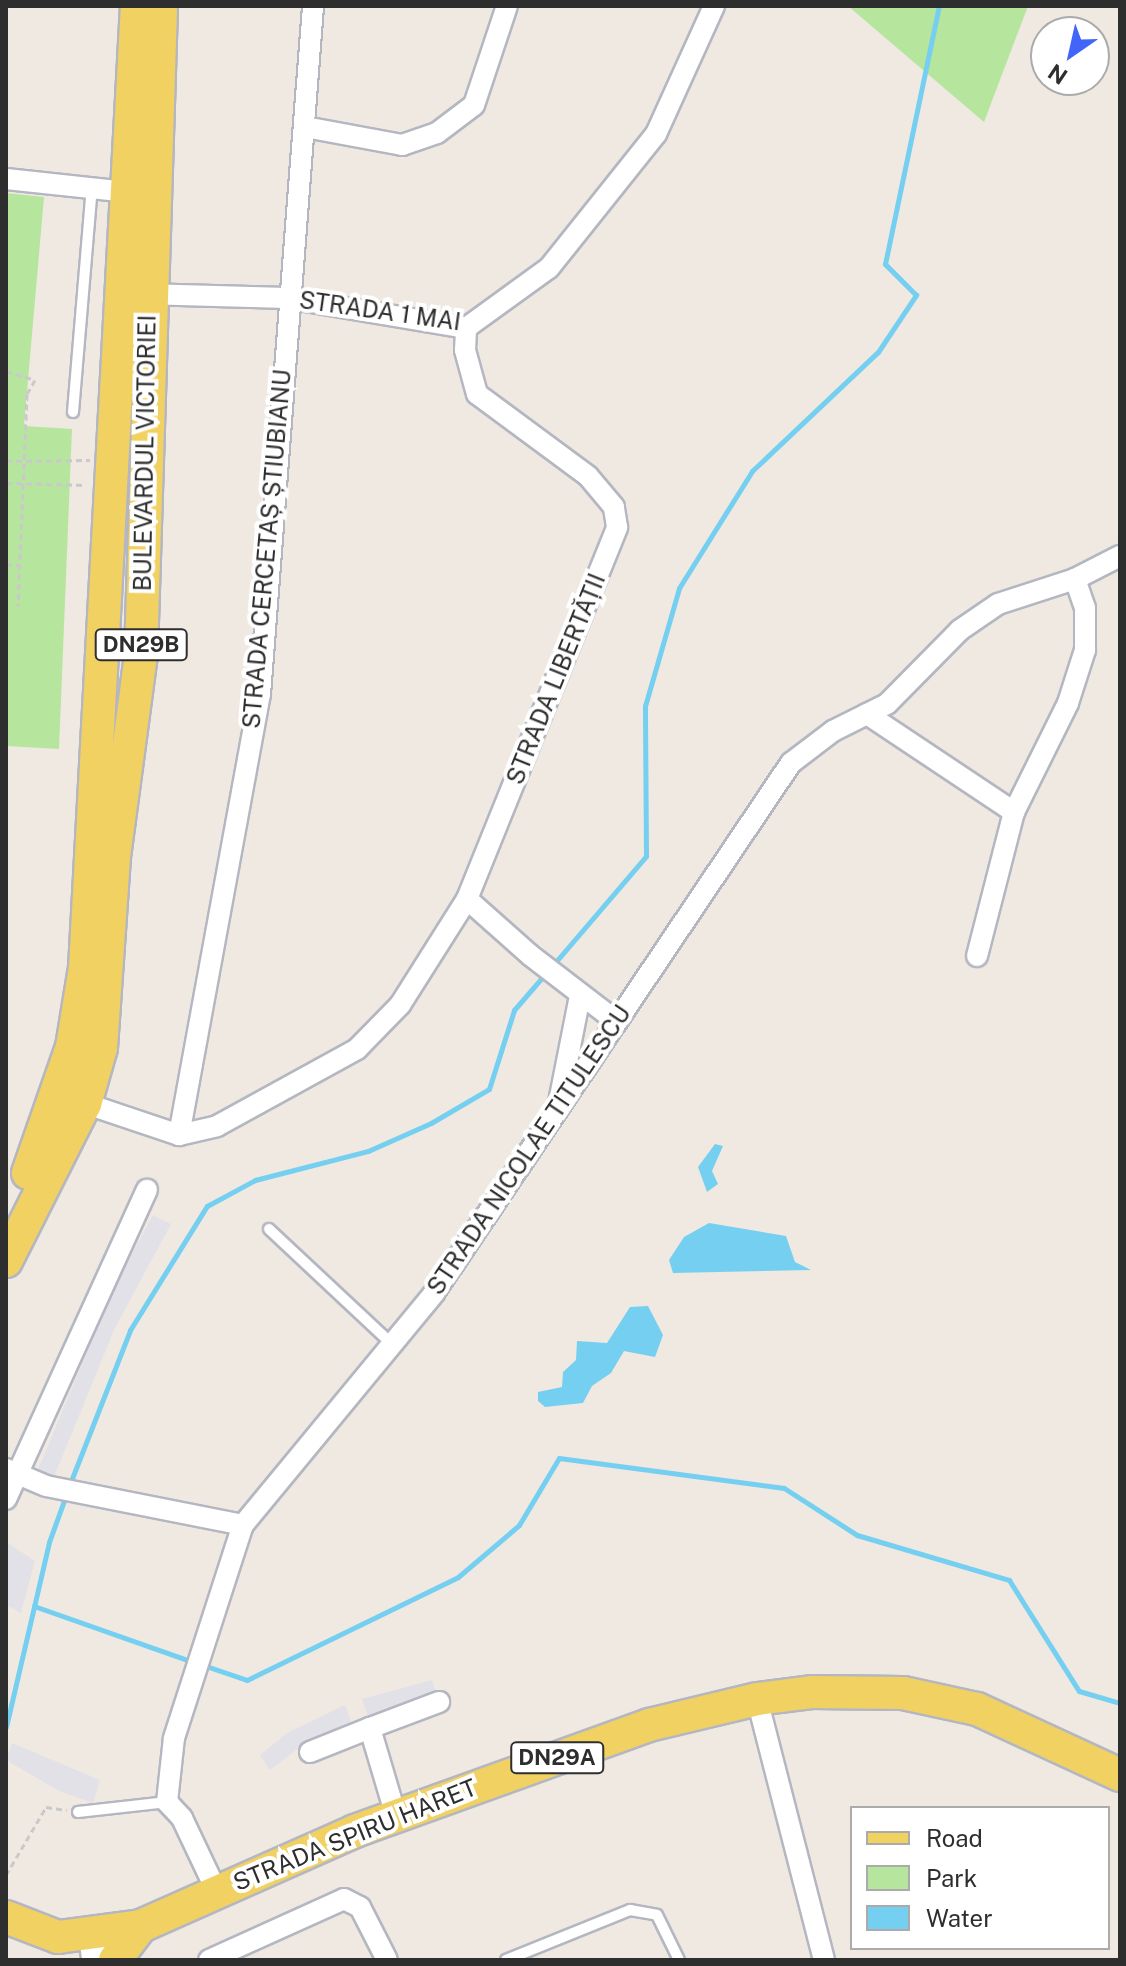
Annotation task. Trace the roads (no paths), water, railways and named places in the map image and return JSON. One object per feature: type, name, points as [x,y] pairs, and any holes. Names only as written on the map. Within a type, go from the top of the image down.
[{"type":"main road","name":"BULEVARDUL VICTORIEI","points":[[137,6],[143,194]]},
{"type":"main road","name":"BULEVARDUL VICTORIEI","points":[[6,1261],[72,1099],[85,968],[114,472],[161,6]]},
{"type":"main road","name":"BULEVARDUL VICTORIEI","points":[[6,1217],[38,1154],[101,1048],[114,857],[141,655],[134,294]]},
{"type":"main road","name":"STRADA SPIRU HARET","points":[[13,1920],[82,1950],[216,1890],[396,1816],[649,1725],[757,1699],[812,1692],[903,1693],[977,1709],[1120,1775]]},
{"type":"main road","points":[[115,1960],[141,1926]]},
{"type":"street","name":"STRADA CERCETAȘ ȘTIUBIANU","points":[[179,1135],[260,694],[287,298],[305,127],[313,6]]},
{"type":"street","points":[[305,127],[402,145],[437,133],[474,105],[507,6]]},
{"type":"street","name":"STRADA 1 MAI","points":[[134,294],[287,298],[466,328],[549,268],[656,134],[714,6]]},
{"type":"street","points":[[6,179],[93,184],[143,194]]},
{"type":"street","name":"STRADA LIBERTĂȚII","points":[[179,1135],[217,1126],[357,1049],[400,1005],[467,899],[617,527],[614,507],[588,476],[477,394],[465,350],[466,328]]},
{"type":"street","name":"STRADA NICOLAE TITULESCU","points":[[167,1802],[174,1738],[206,1631],[243,1525],[434,1293],[557,1117],[616,1021],[791,763],[833,731],[887,704],[960,630],[998,604],[1075,579],[1120,556]]},
{"type":"street","points":[[977,956],[1014,812],[1068,703],[1085,650],[1085,608],[1075,579]]},
{"type":"street","points":[[867,714],[1014,812]]},
{"type":"street","points":[[467,899],[580,996],[616,1021]]},
{"type":"street","points":[[557,1117],[580,996]]},
{"type":"street","points":[[72,1099],[179,1135]]},
{"type":"street","points":[[6,1499],[13,1472],[147,1190]]},
{"type":"street","points":[[13,1472],[46,1486],[243,1525]]},
{"type":"street","points":[[757,1699],[824,1960]]},
{"type":"street","points":[[310,1752],[439,1702]]},
{"type":"street","points":[[370,1728],[396,1816]]},
{"type":"street","points":[[167,1802],[182,1818],[216,1890]]},
{"type":"street","points":[[209,1960],[344,1899],[360,1907],[387,1960]]},
{"type":"lane","points":[[73,412],[93,184]]},
{"type":"lane","points":[[269,1229],[391,1343]]},
{"type":"lane","points":[[78,1812],[167,1802]]},
{"type":"lane","points":[[506,1960],[630,1910],[657,1915],[679,1960]]},
{"type":"water","points":[[715,1144],[723,1146],[712,1171],[718,1184],[707,1192],[698,1167]]},
{"type":"water","points":[[709,1223],[786,1236],[795,1262],[811,1270],[673,1273],[669,1260],[684,1237]]},
{"type":"water","points":[[648,1306],[663,1335],[655,1357],[624,1351],[611,1373],[592,1386],[583,1403],[545,1407],[538,1401],[538,1392],[562,1387],[563,1372],[576,1360],[577,1341],[607,1343],[630,1307]]},
{"type":"waterway","points":[[553,965],[646,856],[645,706],[679,588],[752,471],[878,352],[916,295],[885,264],[939,6]]},
{"type":"waterway","points":[[69,1486],[130,1330],[207,1206],[255,1180],[368,1151],[431,1123],[489,1089],[514,1010],[546,973]]},
{"type":"waterway","points":[[203,1665],[247,1680],[458,1577],[519,1525],[559,1458],[784,1488],[857,1535],[1009,1580],[1079,1691],[1120,1703]]},
{"type":"waterway","points":[[6,1727],[49,1542],[66,1495]]},
{"type":"waterway","points":[[34,1606],[193,1662]]}]
